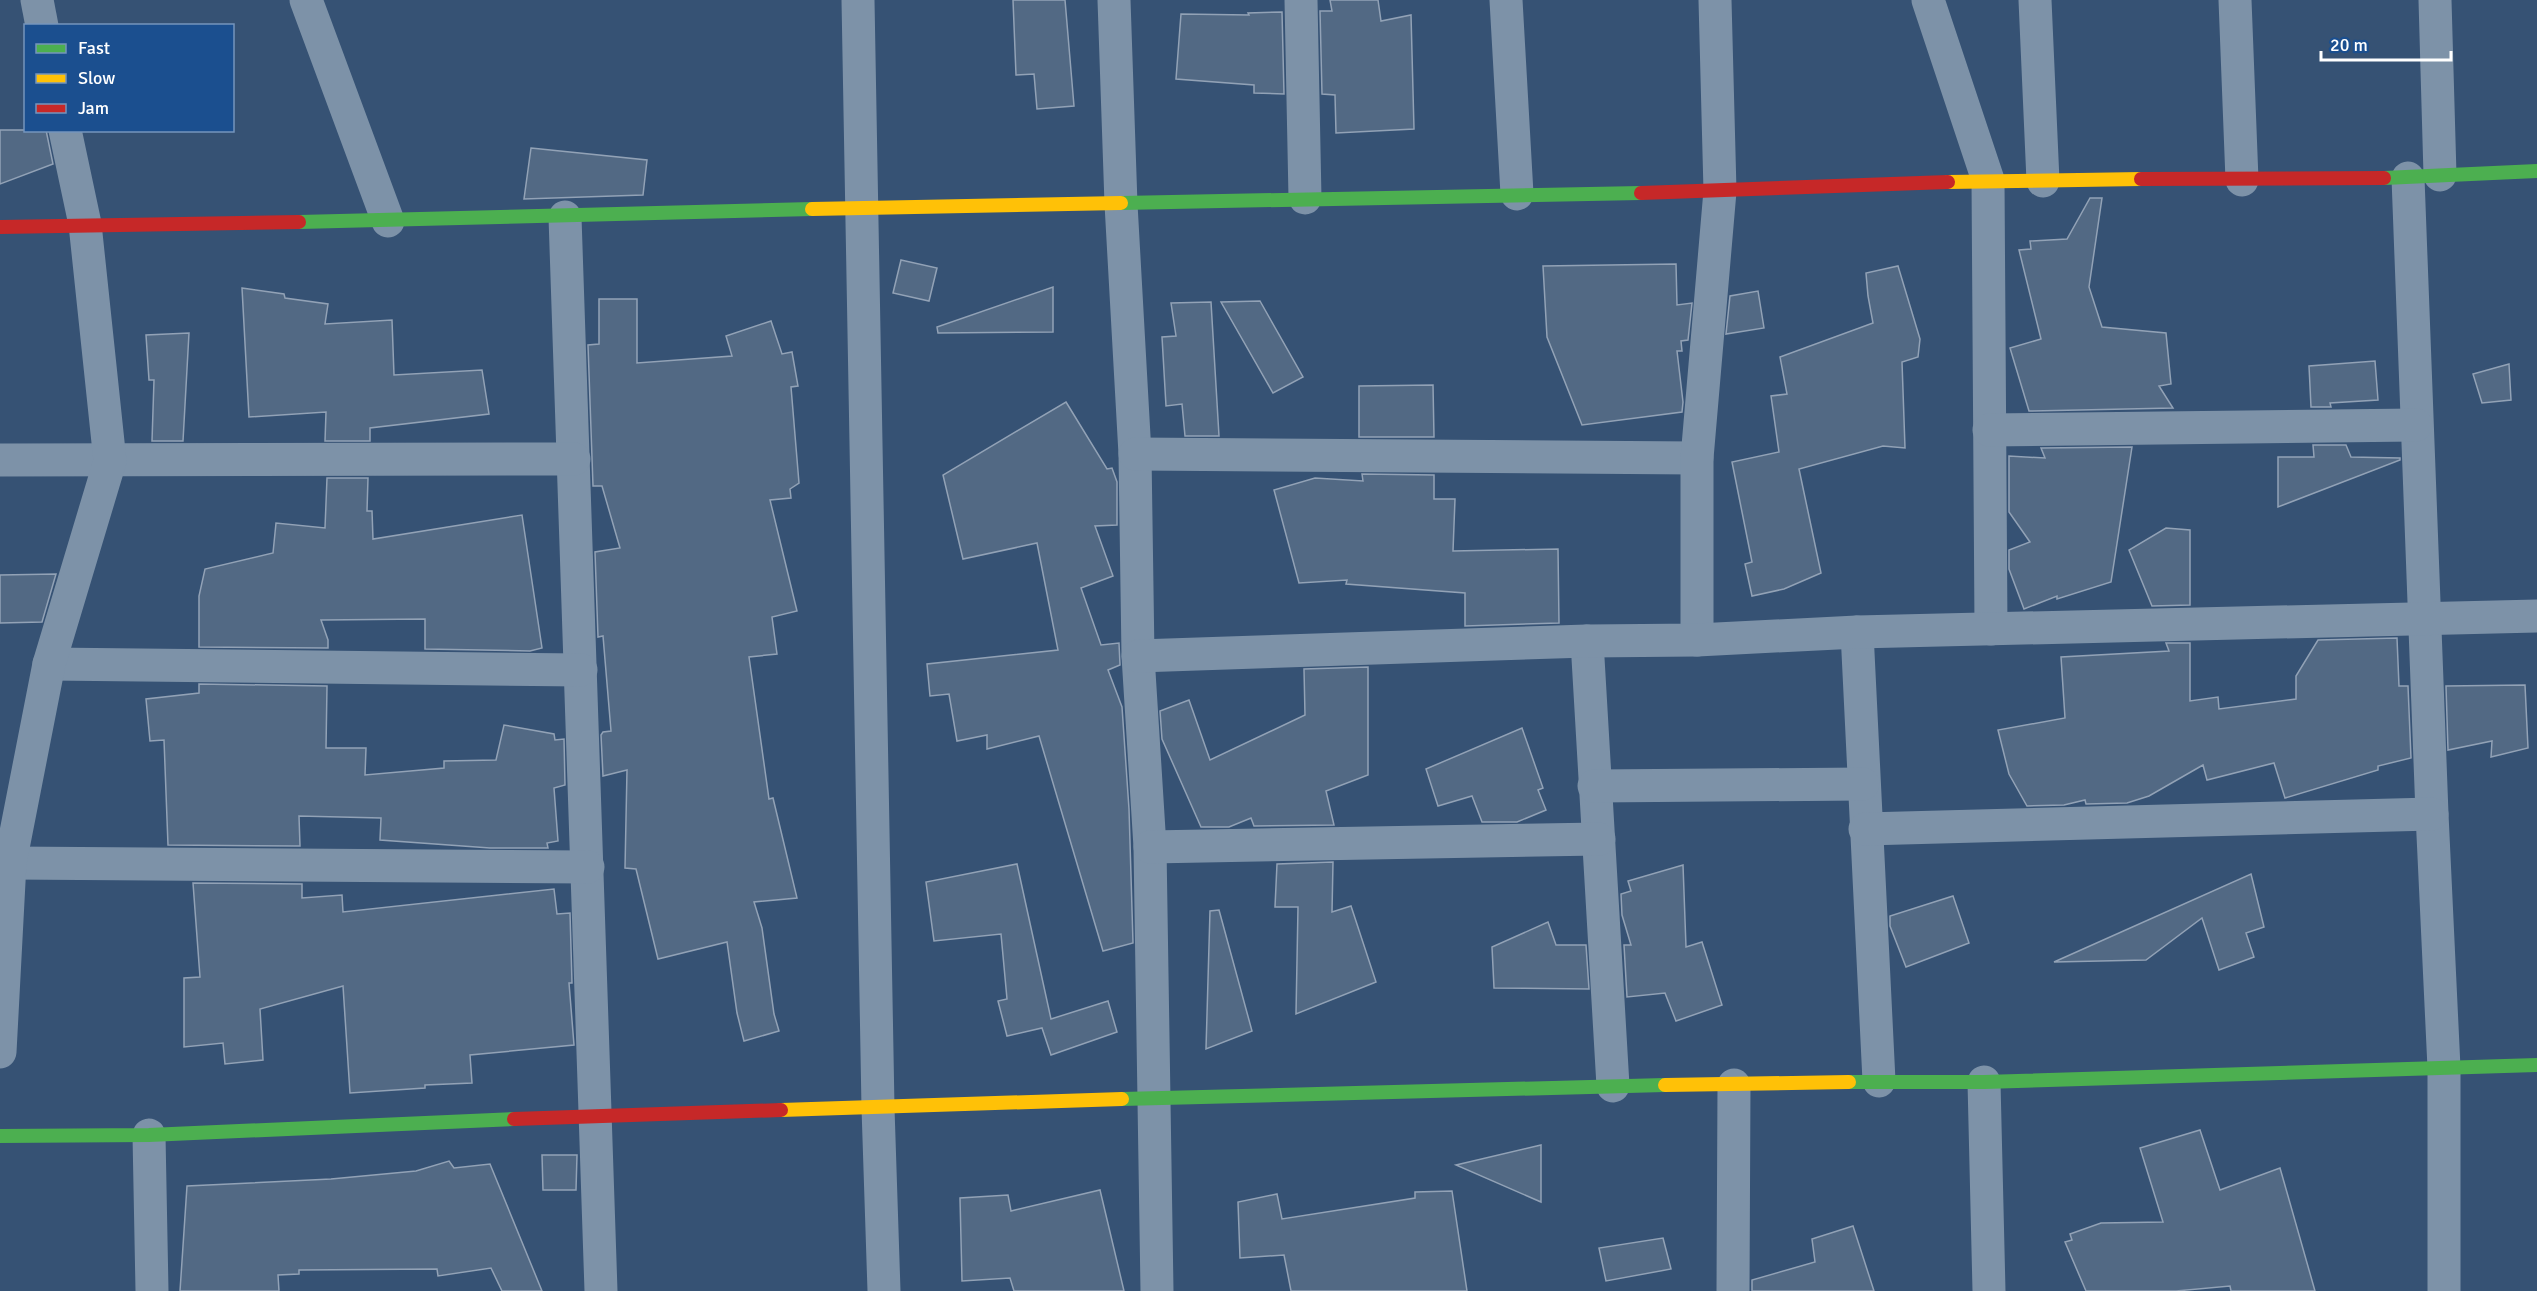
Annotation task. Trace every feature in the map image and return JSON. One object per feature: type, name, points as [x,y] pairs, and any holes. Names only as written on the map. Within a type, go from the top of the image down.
[{"type":"street","points":[[37,0],[42,24]]},
{"type":"street","points":[[306,0],[388,221]]},
{"type":"street","points":[[858,0],[878,1108],[884,1291]]},
{"type":"street","points":[[1114,0],[1121,204],[1135,454],[1138,656],[1150,847],[1157,1291]]},
{"type":"street","points":[[1301,0],[1305,198]]},
{"type":"street","points":[[1506,0],[1517,194]]},
{"type":"street","points":[[1696,640],[1697,458],[1720,191],[1715,0]]},
{"type":"street","points":[[1928,0],[1988,180],[1991,629]]},
{"type":"street","points":[[2035,0],[2043,181]]},
{"type":"street","points":[[2235,0],[2242,180]]},
{"type":"street","points":[[2435,0],[2440,175]]},
{"type":"street","points":[[0,1052],[10,862],[49,664],[110,461],[85,224],[65,132]]},
{"type":"street","points":[[0,227],[388,221],[860,208],[1720,191],[1988,180],[2408,178],[2537,171]]},
{"type":"street","points":[[2408,178],[2416,425],[2444,1068],[2444,1291]]},
{"type":"street","points":[[565,217],[601,1291]]},
{"type":"street","points":[[1989,430],[2416,425]]},
{"type":"street","points":[[1135,454],[1697,458]]},
{"type":"street","points":[[0,460],[574,459]]},
{"type":"street","points":[[1138,656],[1587,641],[1696,640],[1857,632],[2537,616]]},
{"type":"street","points":[[1857,632],[1879,1081]]},
{"type":"street","points":[[1587,641],[1613,1086]]},
{"type":"street","points":[[49,664],[581,670]]},
{"type":"street","points":[[1594,786],[1863,784]]},
{"type":"street","points":[[1865,829],[2432,814]]},
{"type":"street","points":[[1150,847],[1599,839]]},
{"type":"street","points":[[10,862],[588,867]]},
{"type":"street","points":[[0,1136],[149,1136],[596,1116],[1153,1098],[1613,1086],[1879,1081],[1984,1082],[2537,1065]]},
{"type":"street","points":[[1984,1082],[1989,1291]]},
{"type":"street","points":[[1733,1291],[1734,1085]]},
{"type":"street","points":[[149,1136],[152,1291]]},
{"type":"building","points":[[1013,0],[1065,0],[1074,106],[1037,109],[1034,74],[1016,75]]},
{"type":"building","points":[[1330,0],[1378,0],[1381,21],[1411,15],[1414,129],[1336,133],[1335,95],[1322,94],[1320,11],[1332,11]]},
{"type":"building","points":[[1282,12],[1284,94],[1254,93],[1254,85],[1176,79],[1181,14],[1249,15],[1248,13]]},
{"type":"building","points":[[0,130],[46,132],[53,164],[0,184]]},
{"type":"building","points":[[531,148],[647,160],[643,195],[524,199]]},
{"type":"building","points":[[2090,198],[2102,198],[2089,287],[2102,327],[2166,333],[2171,384],[2159,386],[2173,408],[2029,411],[2010,348],[2041,339],[2019,250],[2031,249],[2030,241],[2067,239]]},
{"type":"building","points":[[901,260],[937,268],[929,301],[893,293]]},
{"type":"building","points":[[1676,264],[1677,305],[1692,303],[1688,340],[1681,341],[1682,351],[1677,351],[1683,402],[1682,412],[1582,425],[1547,337],[1543,266]]},
{"type":"building","points":[[1898,266],[1920,339],[1918,357],[1902,362],[1905,448],[1883,446],[1799,469],[1821,573],[1784,589],[1752,596],[1745,564],[1752,562],[1732,462],[1779,452],[1771,396],[1787,394],[1780,357],[1873,323],[1866,273]]},
{"type":"building","points":[[1053,287],[1053,332],[938,333],[937,327]]},
{"type":"building","points":[[242,288],[284,294],[285,298],[328,304],[325,324],[392,320],[394,375],[482,370],[489,414],[370,428],[370,441],[325,441],[326,412],[249,417]]},
{"type":"building","points":[[1758,291],[1764,328],[1726,334],[1730,296]]},
{"type":"building","points":[[599,299],[637,299],[637,363],[732,356],[726,336],[771,321],[782,354],[792,352],[798,386],[791,387],[799,483],[790,489],[791,498],[770,500],[797,611],[772,617],[777,654],[749,657],[769,799],[773,798],[797,898],[754,902],[762,928],[774,1014],[779,1031],[744,1041],[737,1013],[727,942],[658,959],[636,869],[625,868],[627,770],[603,776],[601,735],[603,732],[611,731],[603,636],[598,637],[595,552],[620,548],[602,486],[593,486],[588,345],[599,344]]},
{"type":"building","points":[[1260,301],[1303,377],[1273,393],[1221,302]]},
{"type":"building","points":[[1211,302],[1219,436],[1185,436],[1182,404],[1166,406],[1162,337],[1176,336],[1171,303]]},
{"type":"building","points":[[189,333],[183,441],[152,441],[154,380],[149,380],[146,335]]},
{"type":"building","points":[[2375,361],[2378,400],[2330,403],[2331,407],[2311,407],[2309,366]]},
{"type":"building","points":[[2509,364],[2511,400],[2482,403],[2473,374]]},
{"type":"building","points":[[1433,385],[1434,437],[1359,437],[1359,386]]},
{"type":"building","points":[[1066,402],[1107,469],[1112,468],[1117,482],[1117,525],[1095,526],[1113,576],[1081,588],[1101,645],[1119,643],[1120,665],[1108,670],[1122,707],[1129,809],[1133,943],[1103,951],[1039,736],[987,749],[987,735],[957,741],[949,694],[930,696],[927,664],[1058,650],[1037,543],[963,559],[943,475]]},
{"type":"building","points":[[2313,445],[2346,445],[2351,457],[2400,458],[2400,460],[2278,507],[2278,457],[2314,457]]},
{"type":"building","points":[[2132,447],[2111,582],[2057,599],[2057,596],[2024,609],[2009,569],[2009,550],[2030,542],[2009,512],[2009,456],[2045,458],[2041,448]]},
{"type":"building","points":[[1362,474],[1434,475],[1434,499],[1455,499],[1453,551],[1558,549],[1559,623],[1465,626],[1465,593],[1346,584],[1347,580],[1299,583],[1274,490],[1315,478],[1363,481]]},
{"type":"building","points":[[327,478],[368,478],[367,511],[372,511],[373,539],[522,515],[542,648],[530,651],[425,649],[425,619],[321,620],[328,640],[328,648],[199,647],[199,596],[205,569],[273,553],[276,523],[325,528]]},
{"type":"building","points":[[2166,528],[2190,530],[2190,605],[2152,606],[2129,550]]},
{"type":"building","points":[[56,574],[42,622],[0,623],[0,575]]},
{"type":"building","points":[[2397,638],[2399,686],[2408,686],[2411,758],[2378,766],[2378,770],[2285,798],[2274,763],[2207,780],[2203,765],[2149,796],[2127,803],[2086,804],[2085,800],[2064,805],[2027,806],[2009,774],[1998,730],[2065,718],[2061,657],[2169,651],[2166,643],[2190,643],[2190,701],[2218,697],[2219,709],[2296,699],[2296,676],[2318,640]]},
{"type":"building","points":[[1368,667],[1368,775],[1326,791],[1334,825],[1254,826],[1251,818],[1229,827],[1201,827],[1162,739],[1160,711],[1189,700],[1210,760],[1305,715],[1304,669]]},
{"type":"building","points":[[199,684],[327,686],[326,748],[366,748],[365,775],[444,768],[444,761],[496,760],[504,725],[554,734],[555,740],[564,739],[565,785],[554,788],[558,841],[547,843],[548,848],[490,848],[380,840],[381,818],[299,816],[300,846],[168,845],[164,740],[150,741],[146,699],[199,693]]},
{"type":"building","points":[[2525,685],[2528,748],[2491,757],[2492,741],[2448,750],[2446,686]]},
{"type":"building","points":[[1522,728],[1543,788],[1538,790],[1546,810],[1517,822],[1482,822],[1472,796],[1438,806],[1426,769]]},
{"type":"building","points":[[1333,862],[1332,912],[1351,906],[1376,982],[1296,1014],[1298,907],[1275,907],[1277,864]]},
{"type":"building","points":[[1017,864],[1051,1019],[1108,1001],[1117,1032],[1051,1055],[1042,1028],[1007,1036],[998,1001],[1007,999],[1001,934],[934,941],[926,882]]},
{"type":"building","points":[[1683,865],[1686,947],[1702,942],[1722,1005],[1676,1021],[1665,993],[1627,997],[1624,945],[1631,945],[1622,915],[1621,894],[1631,891],[1628,881]]},
{"type":"building","points":[[2251,874],[2264,927],[2246,933],[2254,957],[2219,970],[2202,918],[2146,960],[2054,962]]},
{"type":"building","points":[[193,883],[302,884],[302,898],[342,895],[343,912],[554,889],[557,914],[570,913],[572,983],[569,983],[574,1045],[470,1055],[472,1083],[425,1085],[425,1088],[350,1093],[343,986],[260,1009],[263,1060],[225,1064],[223,1043],[184,1047],[184,978],[200,977]]},
{"type":"building","points":[[1953,896],[1969,943],[1906,967],[1890,926],[1890,916]]},
{"type":"building","points":[[1219,910],[1252,1031],[1206,1049],[1210,911]]},
{"type":"building","points":[[1548,922],[1556,945],[1586,945],[1589,989],[1494,988],[1492,947]]},
{"type":"building","points":[[2200,1130],[2220,1190],[2280,1168],[2315,1291],[2231,1291],[2230,1286],[2176,1291],[2086,1291],[2065,1242],[2072,1240],[2070,1234],[2101,1223],[2163,1222],[2140,1148]]},
{"type":"building","points":[[1541,1145],[1541,1202],[1456,1165]]},
{"type":"building","points":[[542,1155],[577,1155],[576,1190],[543,1190]]},
{"type":"building","points":[[449,1161],[454,1168],[490,1164],[542,1291],[502,1291],[491,1268],[438,1276],[437,1269],[299,1270],[299,1274],[278,1275],[279,1291],[180,1291],[187,1186],[331,1179],[416,1171]]},
{"type":"building","points":[[1100,1190],[1124,1291],[1014,1291],[1010,1278],[962,1281],[960,1198],[1008,1195],[1011,1211]]},
{"type":"building","points":[[1452,1191],[1467,1291],[1291,1291],[1284,1255],[1240,1258],[1238,1202],[1277,1194],[1282,1219],[1415,1198],[1415,1192]]},
{"type":"building","points":[[1853,1226],[1874,1291],[1752,1291],[1752,1280],[1815,1262],[1812,1239]]},
{"type":"building","points":[[1663,1238],[1671,1269],[1606,1281],[1599,1248]]},
{"type":"traffic: fast","points":[[2384,178],[2537,171]]},
{"type":"traffic: fast","points":[[1121,203],[1641,193]]},
{"type":"traffic: fast","points":[[299,222],[812,209]]},
{"type":"traffic: fast","points":[[1849,1082],[1984,1082],[2537,1065]]},
{"type":"traffic: fast","points":[[1122,1099],[1665,1085]]},
{"type":"traffic: fast","points":[[0,1136],[149,1135],[514,1119]]},
{"type":"traffic: slow","points":[[1948,182],[2141,179]]},
{"type":"traffic: slow","points":[[812,209],[1121,203]]},
{"type":"traffic: slow","points":[[1665,1085],[1849,1082]]},
{"type":"traffic: slow","points":[[781,1110],[1122,1099]]},
{"type":"traffic: jam","points":[[2141,179],[2384,178]]},
{"type":"traffic: jam","points":[[1641,193],[1948,182]]},
{"type":"traffic: jam","points":[[0,227],[299,222]]},
{"type":"traffic: jam","points":[[514,1119],[781,1110]]}]
